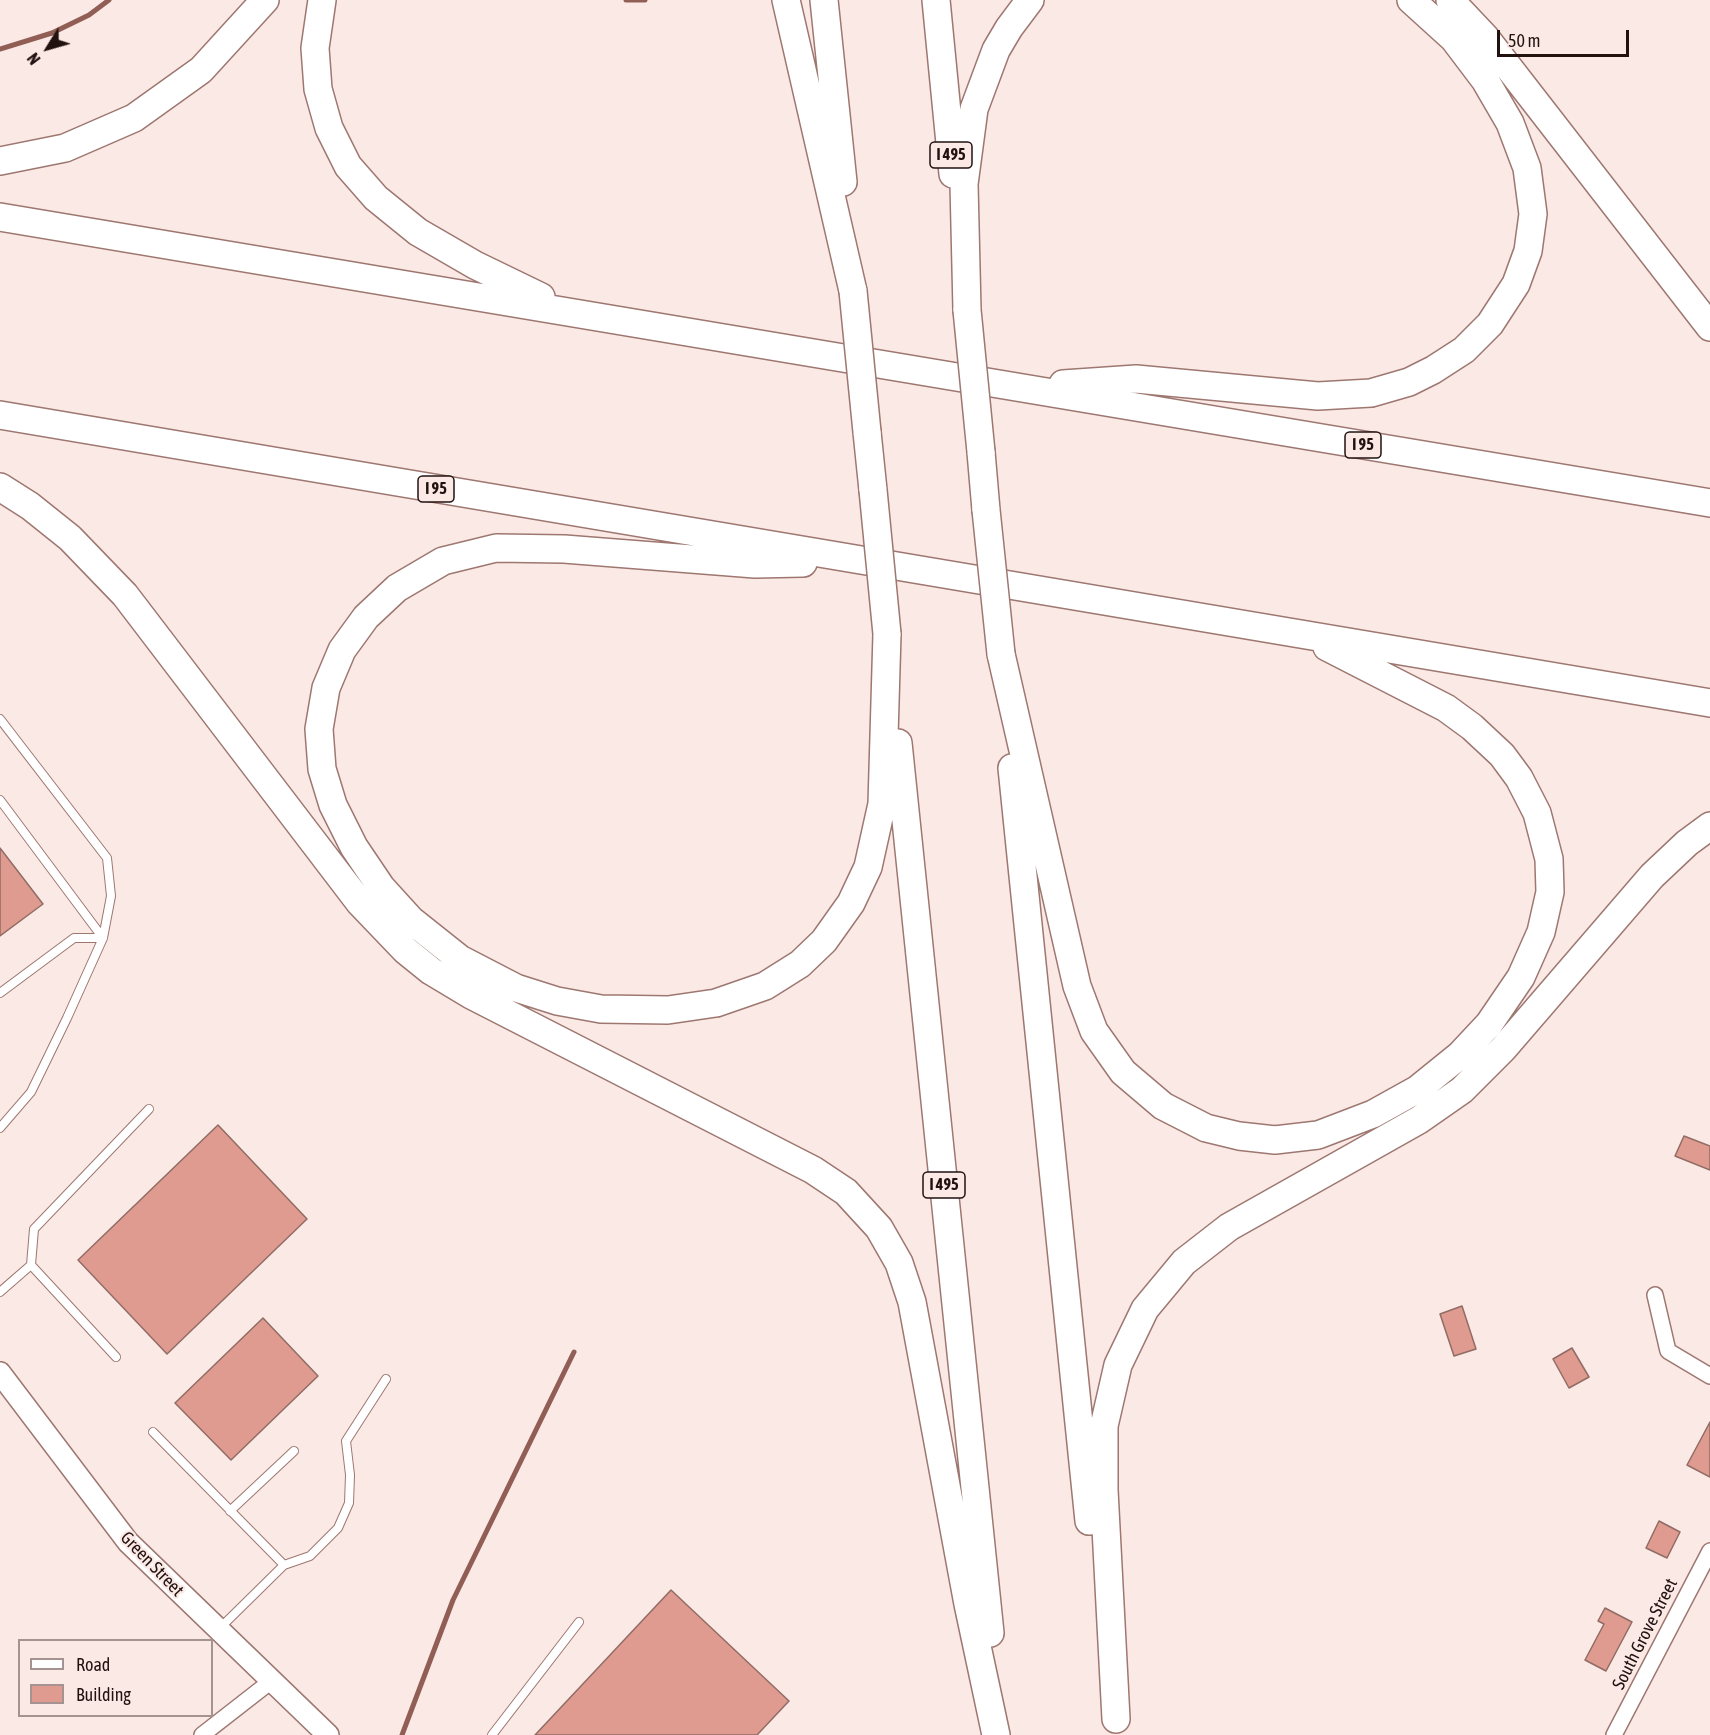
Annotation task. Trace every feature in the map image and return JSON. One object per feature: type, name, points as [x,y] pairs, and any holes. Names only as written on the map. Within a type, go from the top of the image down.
[{"type":"highway","points":[[0,160],[65,148],[134,118],[201,70],[265,0]]},
{"type":"highway","points":[[322,0],[315,48],[318,88],[335,141],[357,177],[387,208],[435,243],[569,311]]},
{"type":"highway","points":[[786,0],[854,291]]},
{"type":"highway","name":"I 495","points":[[824,0],[981,1557],[1004,1735]]},
{"type":"highway","name":"I 495","points":[[936,0],[1082,1461],[1118,1727]]},
{"type":"highway","points":[[967,310],[964,184],[974,109],[996,50],[1030,0]]},
{"type":"highway","points":[[1016,387],[1136,379],[1318,396],[1358,395],[1396,387],[1422,376],[1454,357],[1482,332],[1505,304],[1525,262],[1533,214],[1529,179],[1510,123],[1485,80],[1454,39],[1411,0]]},
{"type":"highway","points":[[1450,0],[1485,37],[1710,327]]},
{"type":"highway","name":"I 95","points":[[0,217],[1710,503]]},
{"type":"highway","name":"I 95","points":[[0,415],[1710,703]]},
{"type":"highway","points":[[0,487],[57,527],[120,589],[360,903],[405,950],[431,971],[471,995],[813,1170],[846,1192],[879,1228],[899,1263],[912,1302],[966,1594],[996,1735]]},
{"type":"highway","points":[[872,562],[754,564],[520,547],[486,549],[443,561],[415,576],[389,594],[359,625],[342,650],[329,678],[321,709],[319,749],[324,780],[347,834],[381,887],[423,931],[474,967],[530,993],[586,1008],[650,1011],[716,1003],[765,986],[800,964],[831,932],[863,881],[872,855],[882,804],[887,634]]},
{"type":"highway","points":[[1000,654],[1077,986],[1088,1020],[1100,1042],[1123,1072],[1142,1091],[1185,1119],[1239,1136],[1285,1140],[1329,1132],[1373,1114],[1418,1089],[1460,1055],[1498,1012],[1527,965],[1545,921],[1551,881],[1547,848],[1537,813],[1519,778],[1492,745],[1466,722],[1432,700],[1299,634]]},
{"type":"highway","points":[[1118,1727],[1104,1490],[1104,1426],[1118,1365],[1145,1309],[1184,1262],[1222,1231],[1419,1120],[1462,1090],[1498,1054],[1652,876],[1687,843],[1710,826]]},
{"type":"main road","name":"Green Street","points":[[0,1372],[128,1542],[327,1735]]},
{"type":"street","points":[[1655,1295],[1668,1352],[1710,1376]]},
{"type":"street","name":"South Grove Street","points":[[1614,1735],[1710,1551]]},
{"type":"street","points":[[202,1735],[270,1682]]},
{"type":"lane","points":[[0,719],[107,858],[111,896],[104,938],[31,1092],[0,1128]]},
{"type":"lane","points":[[0,800],[104,938]]},
{"type":"lane","points":[[0,993],[74,938],[104,938]]},
{"type":"lane","points":[[0,1292],[31,1265],[34,1229],[149,1109]]},
{"type":"lane","points":[[31,1265],[116,1358]]},
{"type":"lane","points":[[218,1630],[284,1566],[310,1556],[338,1528],[349,1503],[350,1474],[346,1441],[386,1379]]},
{"type":"lane","points":[[153,1432],[284,1566]]},
{"type":"lane","points":[[230,1511],[294,1451]]},
{"type":"lane","points":[[492,1735],[579,1622]]},
{"type":"building","points":[[0,848],[43,904],[0,936]]},
{"type":"building","points":[[218,1125],[307,1219],[167,1354],[78,1260]]},
{"type":"building","points":[[1684,1136],[1710,1146],[1710,1170],[1675,1156]]},
{"type":"building","points":[[1462,1306],[1476,1349],[1454,1356],[1440,1314]]},
{"type":"building","points":[[263,1318],[318,1376],[231,1460],[175,1403]]},
{"type":"building","points":[[1572,1348],[1589,1377],[1569,1388],[1553,1359]]},
{"type":"building","points":[[1710,1422],[1710,1477],[1687,1465]]},
{"type":"building","points":[[1659,1521],[1680,1532],[1667,1558],[1646,1548]]},
{"type":"building","points":[[671,1590],[789,1701],[757,1735],[535,1735]]},
{"type":"building","points":[[1605,1608],[1632,1622],[1606,1671],[1585,1660],[1604,1624],[1598,1621]]},
{"type":"waterway","points":[[0,49],[52,33],[89,15],[109,0]]},
{"type":"waterway","points":[[626,0],[645,0]]},
{"type":"waterway","points":[[402,1735],[453,1600],[574,1352]]}]
